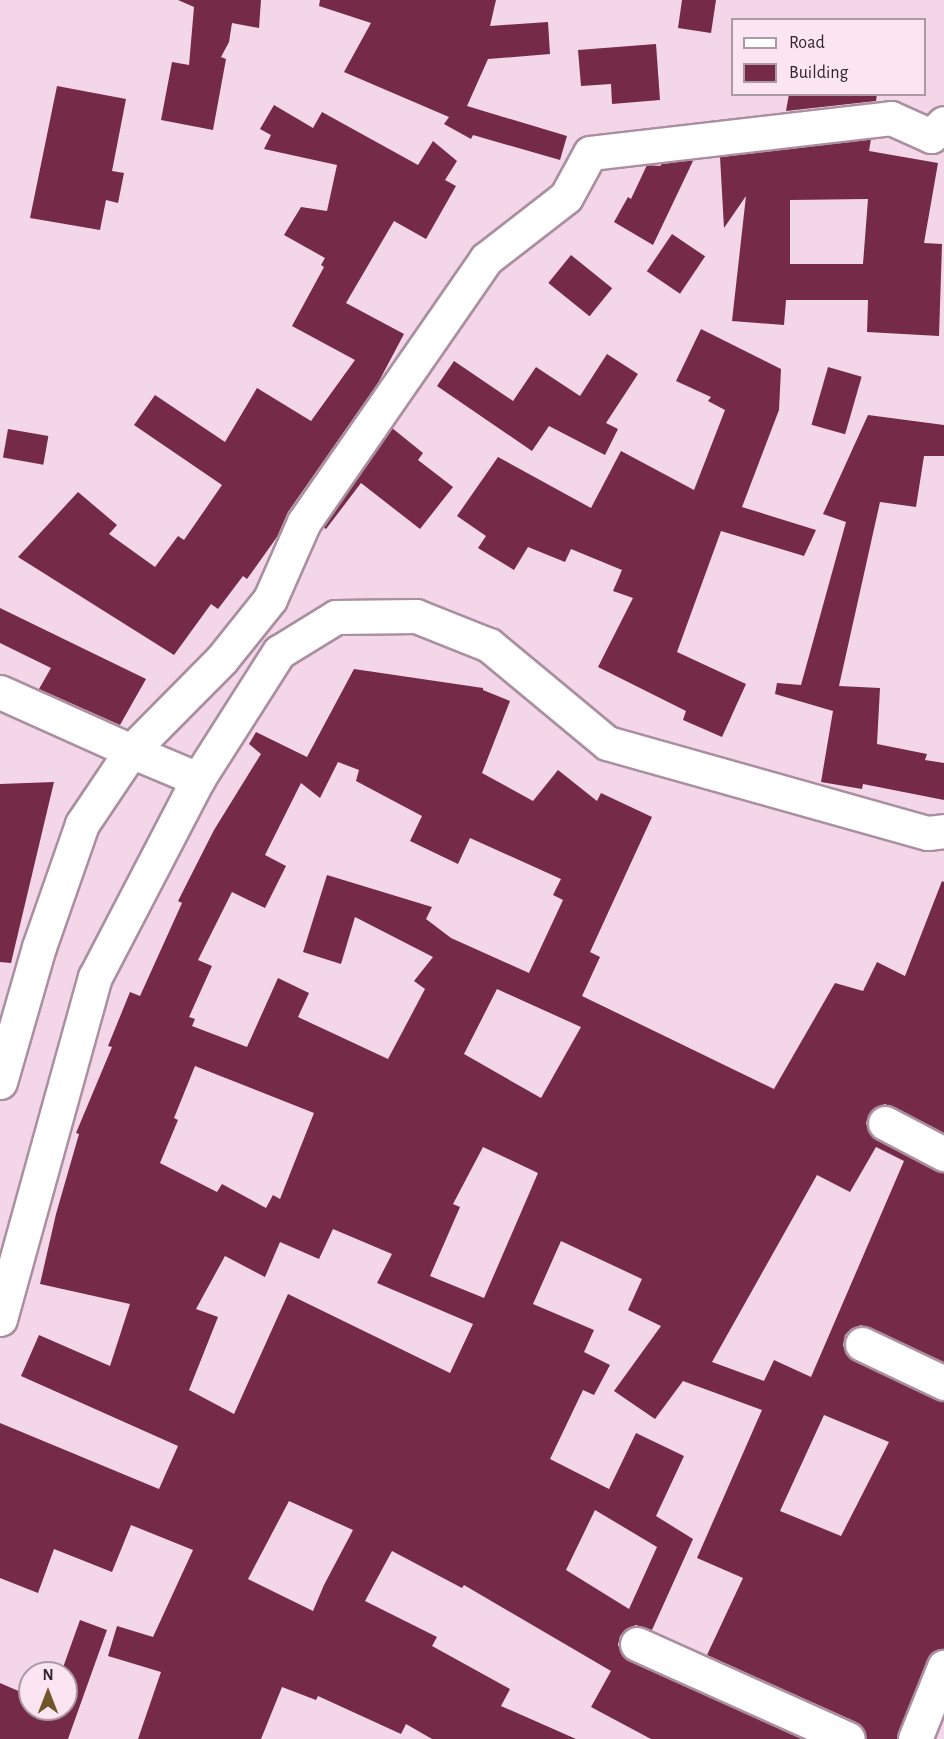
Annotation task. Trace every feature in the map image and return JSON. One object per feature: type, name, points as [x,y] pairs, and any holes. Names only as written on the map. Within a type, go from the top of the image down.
[{"type":"street","points":[[0,1082],[39,947],[82,824],[131,751],[222,659],[270,599],[304,522],[486,259],[566,197],[590,153],[891,118],[932,136],[944,123]]},
{"type":"street","points":[[0,1319],[95,977],[198,779],[279,652],[336,617],[416,616],[489,645],[607,743],[928,833],[944,831]]},
{"type":"street","points":[[0,692],[198,779]]},
{"type":"street","points":[[885,1123],[944,1154]]},
{"type":"street","points":[[862,1344],[944,1383]]},
{"type":"street","points":[[637,1644],[848,1739]]},
{"type":"street","points":[[915,1739],[944,1667]]},
{"type":"building","points":[[178,0],[261,0],[259,28],[232,23],[229,42],[221,57],[226,59],[213,130],[161,120],[172,62],[189,65],[194,7]]},
{"type":"building","points":[[320,0],[496,0],[490,26],[548,22],[550,54],[488,59],[467,106],[567,136],[560,160],[473,135],[471,139],[444,124],[449,117],[344,72],[371,23],[319,6]]},
{"type":"building","points":[[682,0],[716,0],[711,33],[678,28]]},
{"type":"building","points":[[656,44],[660,100],[612,104],[611,84],[581,86],[578,50]]},
{"type":"building","points":[[57,86],[126,99],[112,171],[124,173],[118,203],[106,200],[100,230],[30,218]]},
{"type":"building","points":[[789,96],[877,96],[876,101],[786,111]]},
{"type":"building","points":[[274,105],[313,128],[322,112],[418,165],[433,141],[457,161],[445,180],[456,186],[426,239],[394,221],[346,303],[404,334],[378,383],[288,512],[277,537],[247,579],[243,576],[218,609],[211,604],[174,655],[18,557],[78,492],[117,525],[109,534],[155,567],[178,536],[184,540],[222,485],[134,425],[155,395],[225,442],[257,388],[311,421],[355,360],[292,326],[324,267],[321,265],[325,258],[284,235],[301,207],[327,211],[337,165],[264,149],[271,135],[260,129]]},
{"type":"building","points":[[871,139],[869,151],[938,163],[924,243],[942,244],[939,336],[867,332],[868,300],[786,300],[784,325],[732,321],[746,196],[724,228],[720,157]],"holes":[[[868,199],[863,264],[790,264],[790,200]]]},
{"type":"building","points":[[693,161],[653,245],[614,222],[628,197],[631,199],[647,165],[660,166]]},
{"type":"building","points":[[672,234],[705,256],[680,294],[647,271]]},
{"type":"building","points":[[571,255],[612,288],[590,316],[548,283]]},
{"type":"building","points":[[701,329],[781,369],[779,410],[742,507],[816,530],[804,556],[721,531],[677,652],[746,684],[722,737],[683,720],[686,711],[598,667],[633,598],[613,591],[622,570],[571,549],[565,562],[528,547],[514,570],[478,548],[486,536],[457,516],[498,457],[591,508],[621,451],[694,490],[725,410],[708,401],[711,397],[676,381]]},
{"type":"building","points":[[607,354],[638,374],[606,423],[618,429],[605,455],[549,426],[532,451],[437,386],[454,361],[513,401],[536,367],[580,396]]},
{"type":"building","points":[[828,367],[862,377],[845,434],[811,425]]},
{"type":"building","points":[[868,415],[944,425],[944,456],[924,456],[916,507],[880,502],[839,686],[880,688],[877,744],[927,754],[925,760],[944,763],[944,800],[863,784],[862,789],[821,782],[833,711],[775,694],[777,683],[801,685],[846,522],[823,514]]},
{"type":"building","points":[[392,428],[423,453],[418,460],[453,487],[420,529],[361,483],[326,529],[323,527]]},
{"type":"building","points":[[8,429],[48,436],[43,465],[3,458]]},
{"type":"building","points":[[0,608],[146,679],[120,725],[39,689],[51,668],[0,643]]},
{"type":"building","points":[[354,669],[483,688],[483,690],[510,701],[482,773],[533,801],[558,770],[597,801],[601,793],[652,817],[590,952],[600,957],[582,996],[774,1089],[835,983],[863,991],[877,962],[905,976],[942,881],[944,882],[944,1133],[885,1104],[875,1108],[869,1114],[866,1123],[869,1132],[876,1140],[944,1173],[944,1362],[861,1325],[851,1329],[845,1335],[843,1345],[846,1354],[854,1361],[944,1401],[944,1649],[933,1652],[927,1660],[897,1739],[866,1739],[863,1729],[856,1722],[707,1655],[743,1578],[697,1558],[762,1410],[683,1381],[655,1419],[614,1391],[661,1326],[628,1310],[642,1279],[561,1241],[533,1304],[594,1330],[584,1352],[610,1365],[594,1395],[583,1390],[550,1459],[609,1489],[636,1433],[684,1456],[656,1516],[693,1539],[652,1630],[636,1625],[626,1629],[620,1636],[618,1645],[622,1654],[629,1661],[802,1739],[651,1739],[591,1707],[611,1671],[464,1585],[462,1588],[392,1551],[365,1601],[437,1637],[432,1646],[510,1689],[501,1706],[576,1739],[432,1739],[406,1724],[401,1734],[318,1696],[316,1700],[282,1687],[261,1739],[138,1739],[161,1672],[108,1656],[117,1626],[153,1637],[193,1550],[131,1525],[112,1572],[54,1549],[38,1593],[0,1578],[0,1423],[159,1489],[178,1446],[21,1376],[39,1335],[110,1366],[130,1304],[40,1284],[56,1214],[79,1134],[76,1133],[112,1047],[108,1046],[130,992],[140,996],[182,903],[178,901],[214,830],[261,754],[249,744],[256,732],[307,757]],"holes":[[[338,762],[359,770],[356,781],[422,816],[410,841],[458,864],[470,838],[561,879],[553,895],[563,900],[529,973],[451,938],[426,919],[432,907],[327,875],[303,952],[341,964],[355,917],[433,957],[414,981],[425,989],[388,1059],[298,1017],[309,993],[278,978],[247,1047],[192,1026],[195,1019],[189,1017],[212,966],[198,960],[232,892],[265,908],[286,866],[265,855],[301,783],[320,798]],[[497,989],[581,1027],[541,1098],[464,1054]],[[195,1066],[314,1113],[280,1199],[273,1195],[266,1208],[222,1184],[217,1192],[160,1163],[178,1120],[174,1118]],[[483,1147],[538,1173],[484,1298],[430,1276],[460,1207],[453,1204]],[[876,1147],[904,1161],[811,1377],[774,1360],[764,1381],[712,1362],[817,1175],[850,1192]],[[333,1229],[392,1254],[377,1283],[473,1324],[450,1373],[288,1294],[234,1414],[189,1390],[218,1317],[196,1309],[225,1256],[265,1277],[280,1242],[319,1259]],[[824,1415],[889,1442],[841,1536],[780,1511]],[[289,1501],[353,1530],[313,1611],[248,1579]],[[595,1510],[657,1547],[629,1609],[566,1570]]]},
{"type":"building","points":[[54,782],[11,963],[0,962],[0,784]]},
{"type":"building","points":[[80,1620],[107,1630],[78,1711],[78,1661],[65,1661]]},
{"type":"building","points":[[0,1683],[18,1691],[18,1721],[74,1721],[68,1739],[0,1739]]}]
